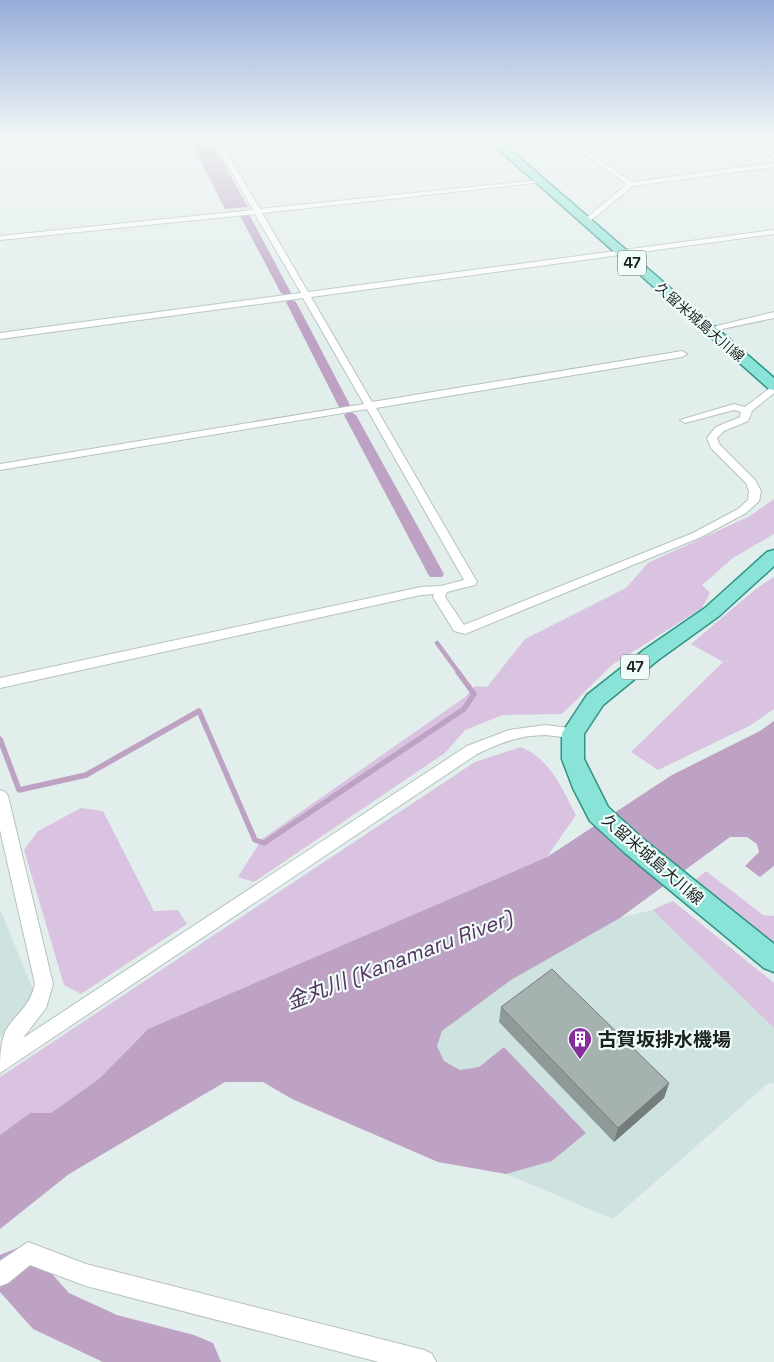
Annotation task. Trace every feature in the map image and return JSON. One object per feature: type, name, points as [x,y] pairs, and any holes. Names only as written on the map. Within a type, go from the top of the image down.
[{"type":"main road","name":"久留米城島大川線","points":[[565,203],[774,387]]},
{"type":"main road","name":"47","points":[[573,733],[595,700],[650,655],[712,612],[774,556]]},
{"type":"main road","name":"久留米城島大川線","points":[[573,733],[573,758],[585,788],[599,814],[697,898],[774,960]]},
{"type":"street","points":[[0,683],[421,592],[441,590],[471,582],[252,203]]},
{"type":"street","points":[[0,238],[331,203]]},
{"type":"street","points":[[588,221],[609,203]]},
{"type":"street","points":[[0,336],[622,254],[774,232]]},
{"type":"street","points":[[708,330],[774,315]]},
{"type":"street","points":[[0,467],[370,408],[682,354]]},
{"type":"street","points":[[441,590],[440,597],[459,628],[465,630],[697,535],[742,511],[754,501],[756,491],[751,482],[715,446],[712,438],[720,429],[744,419],[747,410],[774,387]]},
{"type":"street","points":[[684,420],[734,407],[747,410]]},
{"type":"street","points":[[4,1061],[472,750],[499,736],[522,731],[548,729],[573,733]]},
{"type":"street","points":[[0,796],[44,984],[40,1002],[13,1036],[4,1061]]},
{"type":"street","points":[[0,1275],[28,1253],[86,1275],[424,1362]]},
{"type":"shaded area","points":[[774,499],[774,534],[733,558],[702,585],[710,593],[702,608],[612,665],[562,714],[503,715],[465,730],[445,753],[254,882],[238,877],[262,839],[465,697],[475,686],[487,687],[525,639],[626,588],[648,563],[750,516]]},
{"type":"shaded area","points":[[774,577],[774,709],[751,725],[658,770],[631,752],[723,662],[691,644],[757,588]]},
{"type":"shaded area","points":[[521,747],[540,759],[548,767],[576,815],[547,857],[148,1029],[100,1078],[51,1113],[30,1113],[0,1135],[0,1077],[475,762]]},
{"type":"shaded area","points":[[81,808],[103,811],[154,911],[178,910],[187,924],[81,994],[64,985],[24,850],[38,831]]},
{"type":"shaded area","points":[[706,871],[763,915],[774,916],[774,944],[694,881]]},
{"type":"shaded area","points":[[673,901],[774,983],[774,1028],[652,910]]},
{"type":"shaded area","points":[[0,909],[34,992],[0,1038]]},
{"type":"shaded area","points":[[652,910],[774,1028],[774,1083],[767,1084],[613,1219],[506,1174],[552,1161],[586,1133],[504,1047],[479,1067],[460,1070],[444,1061],[437,1046],[442,1031],[511,980],[620,918]]},
{"type":"water","points":[[222,203],[246,203],[248,207],[225,209]]},
{"type":"water","name":"金丸川 (Kanamaru River)","points":[[774,721],[774,866],[760,877],[745,866],[759,852],[757,844],[747,837],[730,837],[620,918],[511,980],[442,1031],[437,1046],[444,1061],[460,1070],[479,1067],[504,1047],[586,1133],[552,1161],[506,1174],[438,1162],[292,1099],[263,1082],[225,1082],[69,1174],[0,1229],[0,1135],[30,1113],[51,1113],[100,1078],[148,1029],[547,857],[672,775],[760,731]]},
{"type":"building","name":"古賀坂排水機場","points":[[552,969],[669,1083],[618,1128],[501,1007]]},
{"type":"waterway","points":[[244,214],[286,293]]},
{"type":"waterway","points":[[291,302],[344,405]]},
{"type":"waterway","points":[[350,415],[436,574]]},
{"type":"waterway","points":[[437,643],[459,673]]},
{"type":"waterway","points":[[0,739],[19,790],[86,775],[199,711],[255,840],[264,843],[464,709],[474,694],[458,672]]},
{"type":"waterway","points":[[17,1273],[51,1311],[113,1340],[194,1362]]},
{"type":"place","name":"古賀坂排水機場","points":[[580,1060]]}]
